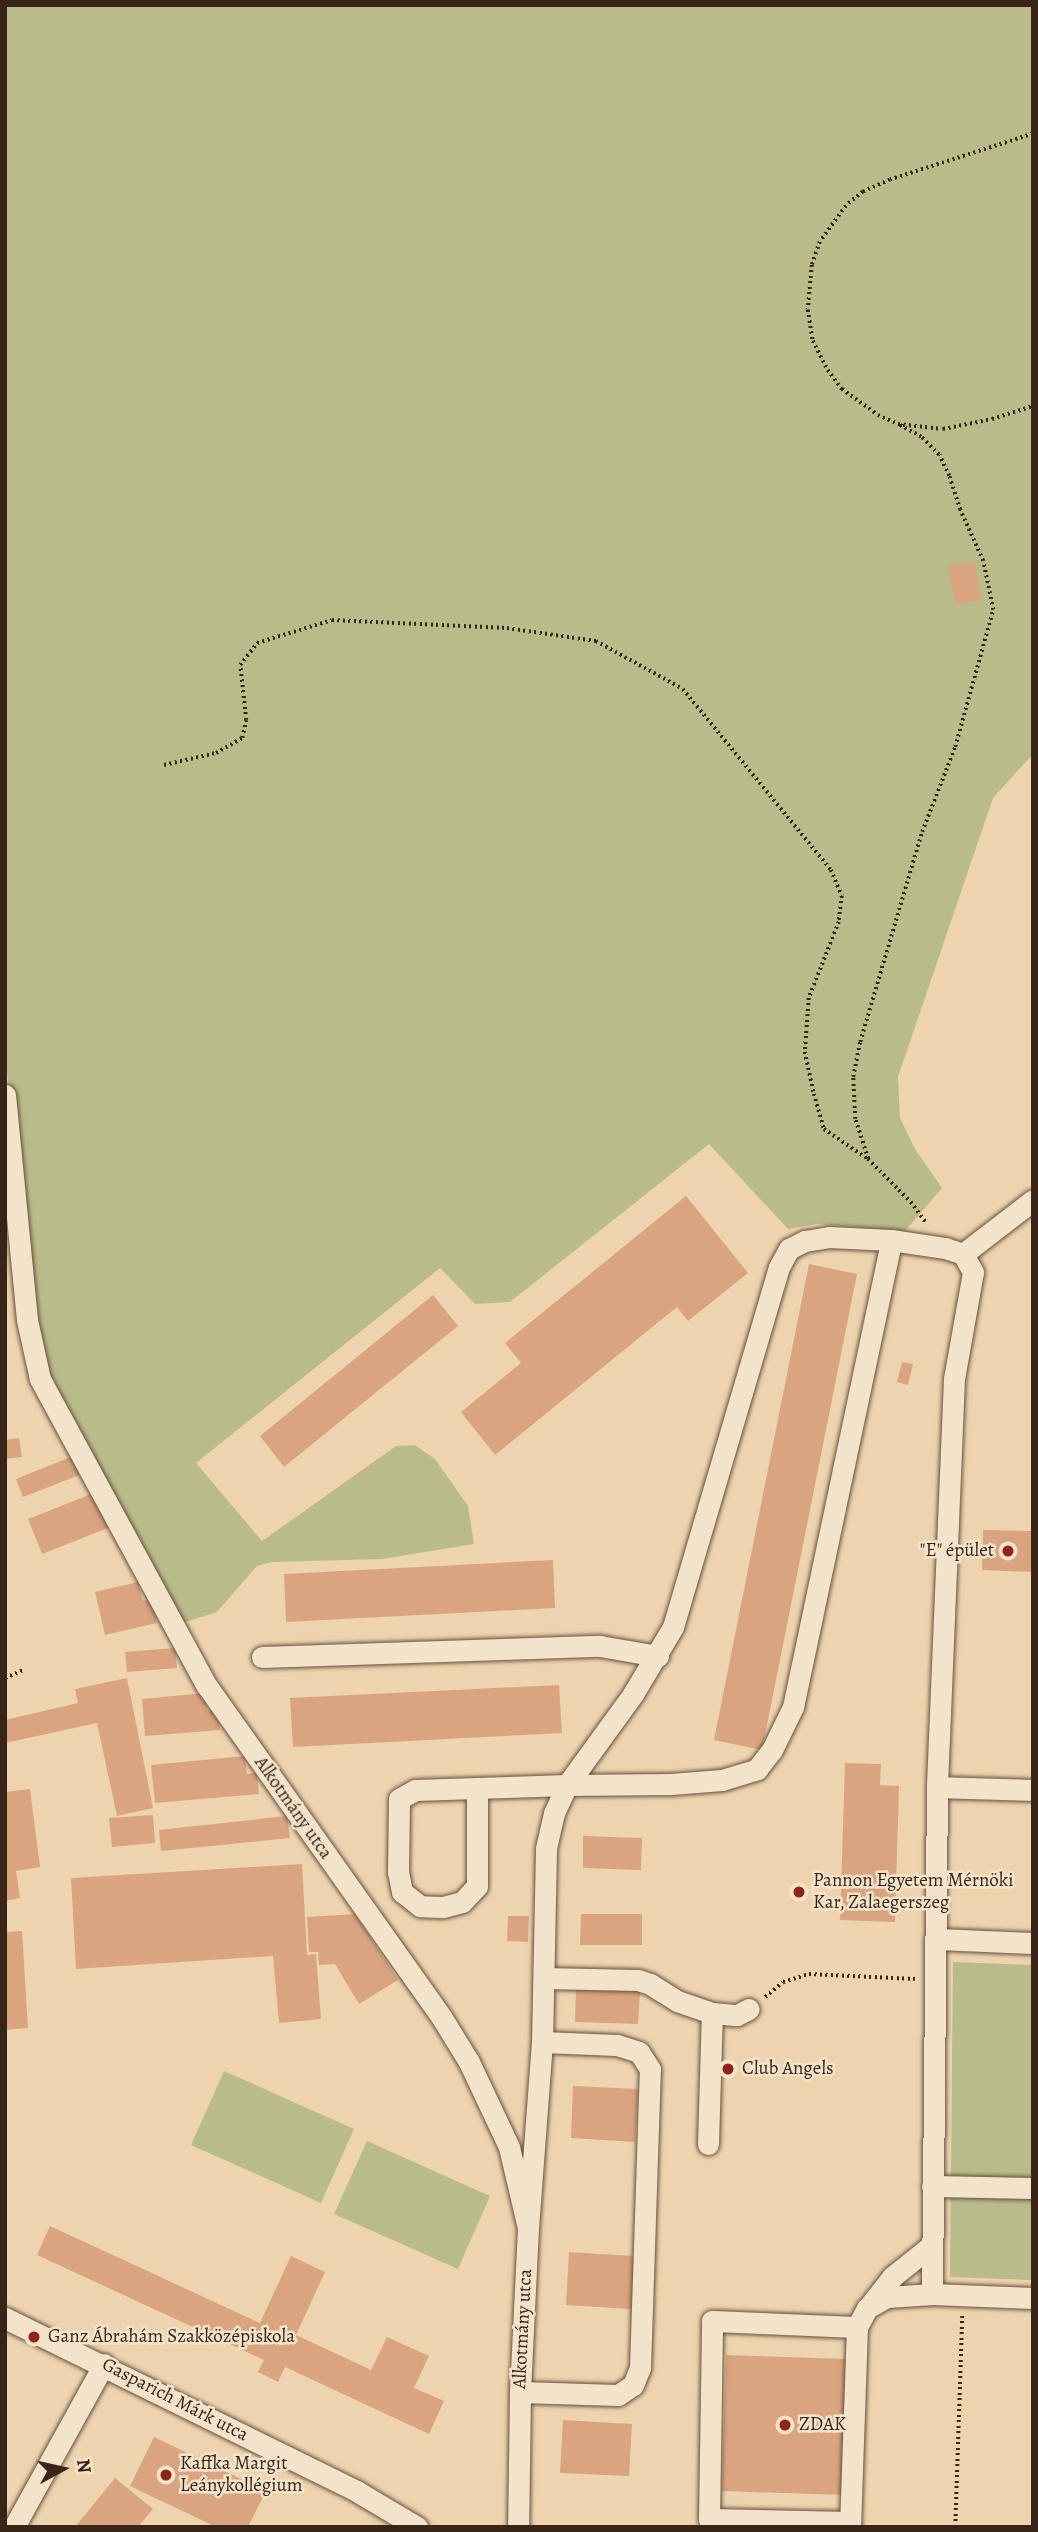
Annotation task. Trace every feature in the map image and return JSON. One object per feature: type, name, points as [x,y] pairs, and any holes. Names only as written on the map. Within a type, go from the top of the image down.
[{"type":"street","name":"Alkotmány utca","points":[[5,1095],[27,1320],[40,1379],[207,1686],[434,2007],[469,2062],[509,2147],[528,2228],[520,2392],[518,2527]]},
{"type":"street","points":[[954,1251],[1033,1200]]},
{"type":"street","points":[[528,2228],[541,2042],[546,1848],[554,1813],[567,1785],[658,1656],[673,1627],[779,1267],[789,1249],[805,1241],[829,1237],[891,1240],[954,1251],[973,1272],[954,1379],[937,1787],[932,2294]]},
{"type":"street","points":[[477,1788],[477,1886],[463,1902],[443,1907],[420,1906],[402,1892],[398,1872],[399,1799],[415,1790],[567,1785],[671,1784],[722,1780],[757,1769],[772,1749],[793,1707],[891,1240]]},
{"type":"street","points":[[262,1657],[600,1646],[658,1656]]},
{"type":"street","points":[[937,1787],[1033,1790]]},
{"type":"street","points":[[936,1939],[1033,1943]]},
{"type":"street","points":[[544,1978],[638,1980],[650,1984],[677,2001],[712,2013],[737,2015],[749,2009]]},
{"type":"street","points":[[708,2144],[712,2013]]},
{"type":"street","points":[[520,2392],[618,2395],[633,2385],[640,2368],[650,2069],[639,2052],[617,2045],[541,2042]]},
{"type":"street","points":[[932,2186],[1033,2188]]},
{"type":"street","points":[[857,2328],[712,2320],[709,2519],[850,2525],[857,2328],[867,2308],[892,2277],[932,2245]]},
{"type":"street","points":[[867,2308],[887,2297],[932,2294],[1033,2298]]},
{"type":"street","name":"Gasparich Márk utca","points":[[5,2318],[104,2364],[358,2492],[417,2527]]},
{"type":"street","points":[[14,2527],[104,2364]]},
{"type":"path","points":[[867,1159],[855,1119],[853,1077],[860,1042],[922,832],[955,747],[993,610],[983,561],[944,466],[921,437],[878,415],[842,389],[813,341],[808,287],[820,242],[846,206],[863,192],[890,180],[1033,134]]},
{"type":"path","points":[[898,424],[943,429],[992,419],[1033,406]]},
{"type":"path","points":[[164,765],[216,752],[242,738],[246,720],[240,665],[257,643],[332,620],[508,628],[596,641],[683,690],[831,870],[842,896],[839,922],[810,998],[804,1052],[824,1129],[867,1159],[911,1202],[954,1251]]},
{"type":"path","points":[[5,1678],[23,1670]]},
{"type":"path","points":[[749,2009],[783,1982],[808,1974],[935,1980]]},
{"type":"path","points":[[955,2527],[963,2295]]},
{"type":"green space","points":[[5,5],[1033,5],[1033,754],[993,798],[898,1077],[900,1118],[915,1149],[942,1188],[905,1231],[816,1224],[788,1229],[709,1144],[510,1302],[475,1304],[440,1268],[196,1463],[262,1541],[396,1446],[415,1445],[435,1459],[468,1506],[474,1544],[382,1559],[272,1562],[257,1566],[217,1612],[179,1624],[41,1363],[5,1054]]},
{"type":"green space","points":[[953,1962],[1033,1965],[1033,2280],[950,2277]]},
{"type":"green space","points":[[224,2071],[354,2129],[321,2203],[191,2145]]},
{"type":"green space","points":[[367,2141],[490,2196],[458,2269],[334,2214]]},
{"type":"building","points":[[975,562],[982,600],[955,605],[948,566]]},
{"type":"building","points":[[686,1196],[748,1273],[688,1321],[677,1307],[495,1455],[461,1412],[521,1363],[505,1343]]},
{"type":"building","points":[[809,1264],[857,1274],[762,1750],[714,1740]]},
{"type":"building","points":[[433,1295],[458,1326],[284,1467],[260,1436]]},
{"type":"building","points":[[902,1362],[913,1364],[908,1385],[897,1382]]},
{"type":"building","points":[[19,1438],[22,1457],[5,1459],[5,1440]]},
{"type":"building","points":[[78,1454],[85,1473],[23,1497],[16,1479]]},
{"type":"building","points":[[94,1493],[108,1528],[42,1554],[28,1519]]},
{"type":"building","name":"\"E\" épület","points":[[983,1530],[1033,1531],[1033,1572],[982,1570]]},
{"type":"building","points":[[553,1560],[555,1608],[286,1622],[284,1574]]},
{"type":"building","points":[[138,1582],[143,1601],[152,1599],[157,1623],[105,1635],[95,1592]]},
{"type":"building","points":[[175,1648],[177,1668],[127,1672],[125,1652]]},
{"type":"building","points":[[127,1678],[153,1808],[117,1816],[97,1723],[5,1743],[5,1720],[78,1703],[75,1689]]},
{"type":"building","points":[[559,1685],[562,1733],[293,1747],[290,1698]]},
{"type":"building","points":[[205,1693],[207,1710],[218,1709],[220,1730],[145,1736],[142,1699]]},
{"type":"building","points":[[245,1756],[247,1774],[257,1773],[259,1794],[155,1803],[151,1765]]},
{"type":"building","points":[[845,1763],[881,1764],[880,1785],[899,1786],[895,1922],[840,1920]]},
{"type":"building","points":[[30,1789],[40,1867],[16,1871],[20,1898],[5,1901],[5,1792]]},
{"type":"building","points":[[153,1815],[155,1843],[112,1847],[109,1818]]},
{"type":"building","points":[[287,1816],[290,1838],[161,1851],[159,1830]]},
{"type":"building","points":[[583,1836],[642,1838],[641,1870],[583,1868]]},
{"type":"building","points":[[302,1864],[307,1955],[316,1954],[321,2019],[279,2023],[273,1956],[76,1969],[71,1878]]},
{"type":"building","points":[[355,1914],[398,1980],[359,2004],[335,1964],[319,1965],[318,1952],[309,1952],[307,1917]]},
{"type":"building","points":[[581,1914],[642,1914],[642,1945],[580,1945]]},
{"type":"building","points":[[508,1916],[529,1916],[528,1942],[507,1941]]},
{"type":"building","points":[[22,1931],[28,2028],[5,2030],[5,1932]]},
{"type":"building","points":[[576,1989],[640,1991],[638,2024],[575,2022]]},
{"type":"building","points":[[573,2086],[638,2089],[635,2142],[571,2138]]},
{"type":"building","points":[[50,2226],[260,2323],[291,2256],[325,2272],[296,2335],[371,2370],[387,2337],[429,2356],[414,2388],[444,2401],[429,2434],[285,2367],[278,2382],[258,2372],[264,2360],[37,2255]]},
{"type":"building","points":[[569,2252],[634,2256],[631,2309],[566,2305]]},
{"type":"building","name":"ZDAK","points":[[726,2355],[847,2359],[843,2495],[722,2491]]},
{"type":"building","points":[[563,2420],[632,2424],[629,2476],[560,2473]]},
{"type":"building","points":[[154,2437],[266,2491],[248,2527],[216,2527],[130,2486]]},
{"type":"building","points":[[115,2478],[153,2509],[138,2527],[75,2527]]},
{"type":"place","name":"\"E\" épület","points":[[1008,1551]]},
{"type":"place","name":"Pannon Egyetem Mérnöki Kar, Zalaegerszeg","points":[[799,1892]]},
{"type":"place","name":"Club Angels","points":[[728,2069]]},
{"type":"place","name":"Ganz Ábrahám Szakközépiskola","points":[[34,2337]]},
{"type":"place","name":"ZDAK","points":[[785,2425]]},
{"type":"place","name":"Kaffka Margit Leánykollégium","points":[[166,2475]]}]
